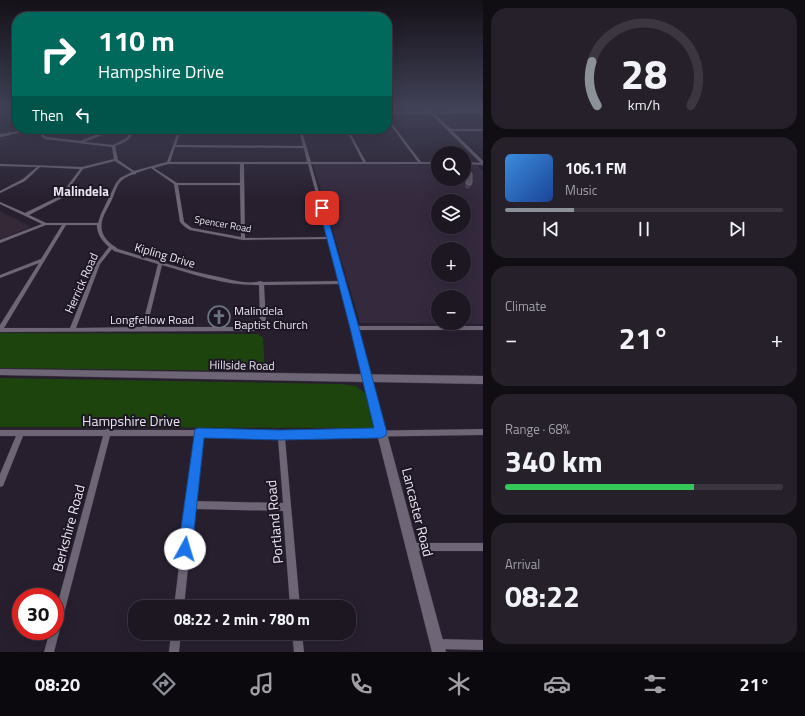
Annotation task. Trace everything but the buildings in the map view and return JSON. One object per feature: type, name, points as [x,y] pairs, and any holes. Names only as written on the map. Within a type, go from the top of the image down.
[{"type":"main road","points":[[458,138],[483,164]]},
{"type":"main road","name":"Hillside Road","points":[[0,372],[483,380]]},
{"type":"main road","name":"Lancaster Road","points":[[368,379],[437,648]]},
{"type":"street","points":[[47,138],[114,146],[129,138]]},
{"type":"street","points":[[79,142],[89,138]]},
{"type":"street","points":[[168,163],[176,138]]},
{"type":"street","points":[[302,138],[368,379]]},
{"type":"street","points":[[352,138],[365,163]]},
{"type":"street","points":[[402,138],[420,163]]},
{"type":"street","points":[[114,146],[116,160],[135,173]]},
{"type":"street","points":[[174,146],[304,147]]},
{"type":"street","points":[[0,165],[82,168],[116,160]]},
{"type":"street","points":[[111,247],[100,233],[98,224],[118,182],[135,173],[168,163],[431,163]]},
{"type":"street","points":[[242,163],[244,239]]},
{"type":"street","points":[[471,164],[483,164]]},
{"type":"street","points":[[0,192],[24,180],[40,167]]},
{"type":"street","points":[[25,215],[61,197],[82,168]]},
{"type":"street","points":[[152,168],[176,184],[242,184]]},
{"type":"street","name":"Spencer Road","points":[[176,184],[182,222],[186,226],[199,231],[244,239],[330,238]]},
{"type":"street","points":[[0,204],[45,224]]},
{"type":"street","points":[[0,242],[45,224],[98,224]]},
{"type":"street","points":[[0,330],[65,224]]},
{"type":"street","name":"Kipling Drive","points":[[111,247],[122,253],[226,281],[261,283],[342,282]]},
{"type":"street","name":"Herrick Road","points":[[72,330],[98,264],[111,247]]},
{"type":"street","points":[[0,277],[42,260]]},
{"type":"street","points":[[144,330],[160,264]]},
{"type":"street","name":"Longfellow Road","points":[[0,330],[252,330],[259,327],[263,322],[264,316],[261,283]]},
{"type":"street","points":[[355,328],[483,328]]},
{"type":"street","name":"Hampshire Drive","points":[[0,433],[108,432],[280,435],[483,432]]},
{"type":"street","name":"Berkshire Road","points":[[64,597],[108,432]]},
{"type":"street","points":[[0,483],[22,433]]},
{"type":"street","points":[[180,600],[189,505],[199,433]]},
{"type":"street","name":"Portland Road","points":[[280,435],[294,600]]},
{"type":"street","points":[[189,505],[287,507]]},
{"type":"street","points":[[411,547],[483,547]]},
{"type":"street","name":"Berkshire Road","points":[[49,652],[52,640]]},
{"type":"street","points":[[174,652],[175,640]]},
{"type":"street","points":[[298,640],[299,652]]},
{"type":"street","points":[[437,648],[483,645]]},
{"type":"shaded area","points":[[313,164],[431,165],[431,186],[471,186],[471,165],[477,165],[483,171],[483,324],[471,324],[471,290],[431,290],[431,324],[360,323]]},
{"type":"shaded area","points":[[0,211],[30,226],[0,239]]},
{"type":"green space","points":[[0,333],[258,334],[263,338],[265,371],[0,368]]},
{"type":"green space","points":[[0,378],[341,384],[356,386],[365,393],[374,428],[0,427]]},
{"type":"place","name":"Malindela Baptist Church","points":[[219,317]]},
{"type":"district","name":"Malindela","points":[[81,191]]},
{"type":"route","points":[[185,549],[189,505],[199,433],[280,435],[381,433],[355,328],[322,208]]}]
